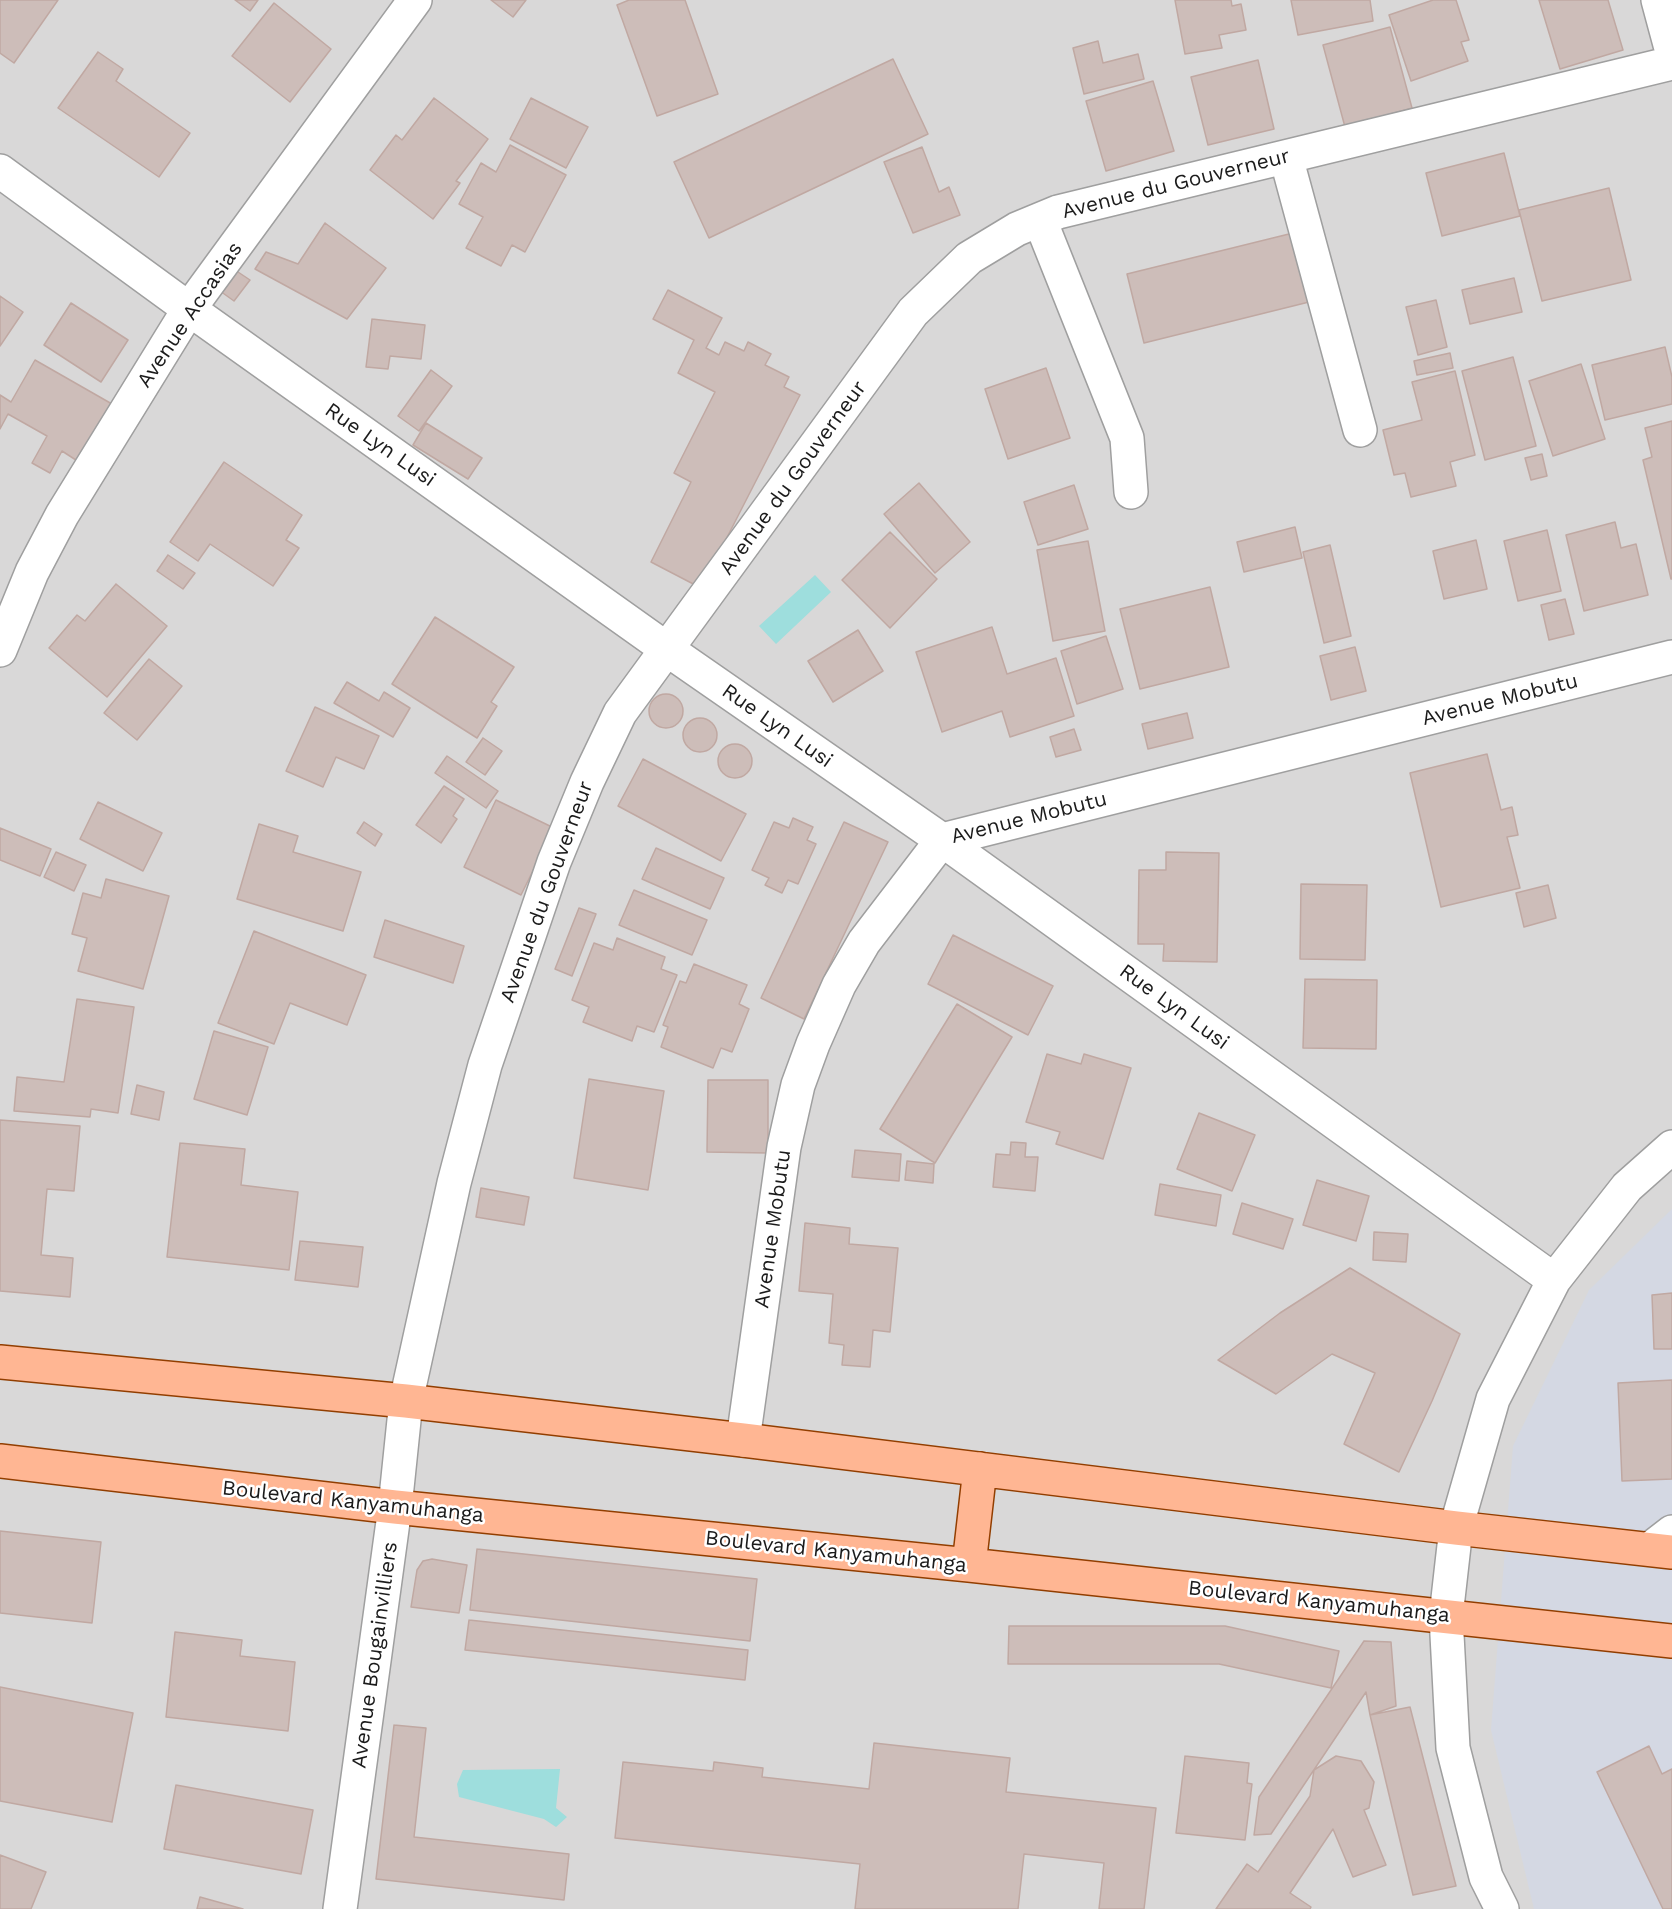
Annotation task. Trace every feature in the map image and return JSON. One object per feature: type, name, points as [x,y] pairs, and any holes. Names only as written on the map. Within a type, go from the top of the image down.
[{"type":"main road","points":[[0,1362],[406,1401],[1456,1528],[1665,1544]]},
{"type":"main road","name":"Boulevard Kanyamuhanga","points":[[0,1461],[395,1507],[969,1565],[1672,1641]]},
{"type":"main road","points":[[969,1565],[980,1469]]},
{"type":"street","name":"Avenue Accasias","points":[[0,650],[32,573],[62,516],[189,309],[415,0]]},
{"type":"street","points":[[1658,0],[1672,52]]},
{"type":"street","name":"Avenue du Gouverneur","points":[[406,1401],[454,1183],[485,1065],[554,862],[587,782],[620,713],[913,312],[969,258],[1017,229],[1058,212],[1672,63]]},
{"type":"street","points":[[1286,157],[1360,430]]},
{"type":"street","name":"Rue Lyn Lusi","points":[[0,171],[189,309],[668,650],[942,840],[1554,1280]]},
{"type":"street","points":[[1040,220],[1127,438],[1131,492]]},
{"type":"street","name":"Avenue Mobutu","points":[[743,1440],[784,1147],[798,1085],[813,1044],[849,967],[864,942],[942,840],[1672,657]]},
{"type":"street","points":[[1502,1909],[1486,1877],[1453,1748],[1446,1616],[1456,1528],[1493,1399],[1554,1280],[1628,1187],[1672,1147]]},
{"type":"street","name":"Avenue Bougainvilliers","points":[[340,1909],[395,1507],[406,1401]]},
{"type":"shaded area","points":[[0,0],[1672,0],[1672,1909],[0,1909]]},
{"type":"shaded area","points":[[1672,1209],[1672,1909],[1534,1909],[1491,1730],[1513,1446],[1589,1290]]},
{"type":"water","points":[[815,575],[831,592],[776,644],[759,626]]},
{"type":"water","points":[[560,1769],[556,1808],[567,1817],[556,1827],[544,1819],[459,1797],[457,1784],[463,1770]]},
{"type":"building","points":[[0,0],[58,0],[14,63],[0,53]]},
{"type":"building","points":[[235,0],[258,0],[250,11]]},
{"type":"building","points":[[491,0],[526,0],[513,17]]},
{"type":"building","points":[[629,0],[685,0],[718,94],[657,116],[617,5]]},
{"type":"building","points":[[1175,0],[1231,0],[1232,6],[1241,4],[1246,30],[1219,35],[1222,48],[1185,54]]},
{"type":"building","points":[[1291,0],[1370,0],[1373,21],[1298,35]]},
{"type":"building","points":[[1433,0],[1456,0],[1469,40],[1461,42],[1468,61],[1411,81],[1389,15]]},
{"type":"building","points":[[1539,0],[1608,0],[1623,50],[1560,69]]},
{"type":"building","points":[[274,3],[331,49],[290,102],[232,56]]},
{"type":"building","points":[[1390,27],[1412,108],[1345,127],[1323,45]]},
{"type":"building","points":[[1098,41],[1103,63],[1138,54],[1144,79],[1084,94],[1073,48]]},
{"type":"building","points":[[98,52],[123,69],[116,81],[190,133],[159,177],[58,108]]},
{"type":"building","points":[[893,59],[928,134],[709,238],[674,162]]},
{"type":"building","points":[[1258,60],[1274,129],[1208,145],[1191,77]]},
{"type":"building","points":[[1153,81],[1174,151],[1106,171],[1086,101]]},
{"type":"building","points":[[434,98],[488,139],[456,181],[460,183],[433,219],[370,170],[396,135],[402,140]]},
{"type":"building","points":[[531,98],[588,127],[566,168],[510,139]]},
{"type":"building","points":[[510,145],[566,175],[525,252],[512,245],[501,266],[466,248],[483,217],[459,204],[481,163],[496,172]]},
{"type":"building","points":[[922,147],[939,192],[949,187],[960,215],[913,233],[884,162]]},
{"type":"building","points":[[1504,153],[1520,216],[1442,236],[1426,173]]},
{"type":"building","points":[[1609,188],[1631,280],[1542,301],[1519,210]]},
{"type":"building","points":[[325,223],[386,268],[347,319],[255,269],[266,252],[298,264]]},
{"type":"building","points":[[1293,233],[1309,302],[1144,343],[1127,274]]},
{"type":"building","points":[[235,270],[250,280],[234,301],[220,291]]},
{"type":"building","points":[[1514,278],[1522,312],[1470,324],[1462,290]]},
{"type":"building","points":[[668,290],[722,318],[706,348],[719,355],[725,342],[744,351],[748,342],[771,354],[765,365],[789,377],[784,387],[800,395],[701,588],[651,562],[691,482],[674,473],[715,392],[678,373],[694,340],[653,319]]},
{"type":"building","points":[[0,296],[23,312],[0,346]]},
{"type":"building","points":[[1436,300],[1447,347],[1418,355],[1406,307]]},
{"type":"building","points":[[71,303],[128,340],[101,382],[44,345]]},
{"type":"building","points":[[372,319],[425,325],[421,359],[390,356],[388,369],[366,367]]},
{"type":"building","points":[[1665,347],[1672,377],[1672,404],[1605,420],[1592,365]]},
{"type":"building","points":[[1450,353],[1453,368],[1417,375],[1414,361]]},
{"type":"building","points":[[1513,357],[1536,446],[1485,460],[1462,371]]},
{"type":"building","points":[[35,360],[112,404],[79,462],[62,451],[50,473],[32,463],[47,436],[8,414],[0,429],[0,395],[11,402]]},
{"type":"building","points":[[1581,364],[1605,439],[1553,456],[1529,381]]},
{"type":"building","points":[[1046,368],[1070,438],[1008,459],[985,389]]},
{"type":"building","points":[[431,370],[452,386],[419,431],[398,416]]},
{"type":"building","points":[[1455,371],[1475,455],[1450,462],[1456,486],[1411,497],[1405,473],[1394,475],[1383,430],[1422,420],[1412,382]]},
{"type":"building","points":[[1672,421],[1671,579],[1643,460],[1652,457],[1645,428]]},
{"type":"building","points":[[426,423],[482,458],[468,479],[413,445]]},
{"type":"building","points":[[1542,454],[1547,476],[1531,480],[1525,458]]},
{"type":"building","points":[[224,462],[302,515],[286,540],[299,548],[273,586],[210,544],[198,561],[170,542]]},
{"type":"building","points":[[919,483],[970,542],[935,573],[884,514]]},
{"type":"building","points":[[1074,485],[1088,529],[1038,545],[1024,502]]},
{"type":"building","points":[[1615,522],[1621,548],[1636,544],[1648,595],[1584,611],[1566,535]]},
{"type":"building","points":[[1295,527],[1302,558],[1244,572],[1237,542]]},
{"type":"building","points":[[1547,530],[1561,591],[1518,601],[1504,541]]},
{"type":"building","points":[[890,532],[937,579],[890,628],[842,580]]},
{"type":"building","points":[[1476,540],[1487,589],[1444,599],[1433,551]]},
{"type":"building","points":[[1088,541],[1105,631],[1053,641],[1037,550]]},
{"type":"building","points":[[1330,545],[1351,636],[1324,643],[1303,552]]},
{"type":"building","points":[[168,555],[195,573],[183,589],[157,571]]},
{"type":"building","points":[[116,584],[167,626],[107,697],[49,648],[77,615],[85,621]]},
{"type":"building","points":[[1210,587],[1229,667],[1140,689],[1120,609]]},
{"type":"building","points":[[1565,599],[1574,634],[1549,640],[1541,605]]},
{"type":"building","points":[[435,617],[514,667],[491,702],[497,706],[477,738],[392,684]]},
{"type":"building","points":[[992,627],[1007,674],[1056,658],[1074,716],[1010,737],[1002,711],[942,732],[916,652]]},
{"type":"building","points":[[858,630],[883,671],[833,702],[808,661]]},
{"type":"building","points":[[1106,636],[1123,689],[1077,704],[1061,651]]},
{"type":"building","points":[[1355,647],[1366,691],[1331,700],[1320,656]]},
{"type":"building","points":[[149,659],[182,686],[137,740],[104,713]]},
{"type":"building","points":[[347,682],[379,701],[384,692],[410,708],[393,737],[334,703]]},
{"type":"building","points":[[666,694],[678,699],[683,711],[678,723],[666,728],[654,723],[649,711],[654,699]]},
{"type":"building","points":[[315,707],[379,736],[364,769],[336,757],[323,787],[286,771]]},
{"type":"building","points":[[1187,713],[1193,738],[1148,749],[1142,724]]},
{"type":"building","points":[[700,718],[712,723],[717,735],[712,747],[700,752],[688,747],[683,735],[688,723]]},
{"type":"building","points":[[1074,729],[1081,750],[1056,757],[1050,737]]},
{"type":"building","points":[[483,738],[502,751],[485,775],[466,762]]},
{"type":"building","points":[[735,744],[747,749],[752,761],[747,773],[735,778],[723,773],[718,761],[723,749]]},
{"type":"building","points":[[1487,754],[1501,810],[1512,807],[1518,835],[1507,837],[1520,888],[1441,907],[1410,773]]},
{"type":"building","points":[[447,756],[498,791],[486,808],[435,773]]},
{"type":"building","points":[[643,759],[746,814],[721,861],[618,806]]},
{"type":"building","points":[[444,786],[464,799],[453,816],[457,819],[441,843],[416,825]]},
{"type":"building","points":[[496,800],[554,828],[521,895],[464,867]]},
{"type":"building","points":[[98,802],[162,833],[143,871],[80,839]]},
{"type":"building","points":[[793,818],[813,827],[807,840],[816,844],[798,884],[788,880],[782,893],[765,885],[769,878],[752,870],[774,822],[789,828]]},
{"type":"building","points":[[364,822],[382,834],[375,846],[357,833]]},
{"type":"building","points":[[844,822],[888,842],[804,1019],[761,998]]},
{"type":"building","points":[[259,824],[298,836],[293,852],[361,872],[343,931],[237,899]]},
{"type":"building","points":[[0,828],[51,849],[40,876],[0,860]]},
{"type":"building","points":[[656,848],[724,878],[710,909],[642,879]]},
{"type":"building","points":[[56,852],[86,865],[74,891],[44,877]]},
{"type":"building","points":[[1166,852],[1219,853],[1217,962],[1163,961],[1164,944],[1138,944],[1139,870],[1166,870]]},
{"type":"building","points":[[106,879],[169,896],[143,989],[78,971],[87,938],[72,934],[83,893],[101,898]]},
{"type":"building","points":[[1301,884],[1367,885],[1365,960],[1300,959]]},
{"type":"building","points":[[1548,885],[1556,918],[1524,927],[1516,893]]},
{"type":"building","points":[[634,890],[707,920],[692,955],[619,925]]},
{"type":"building","points":[[579,908],[596,914],[572,976],[555,969]]},
{"type":"building","points":[[385,920],[464,946],[453,983],[374,957]]},
{"type":"building","points":[[254,931],[366,975],[347,1025],[290,1003],[274,1044],[218,1023]]},
{"type":"building","points":[[953,935],[1053,986],[1028,1035],[928,984]]},
{"type":"building","points":[[617,938],[665,957],[661,969],[677,975],[654,1032],[637,1026],[632,1041],[583,1022],[589,1007],[572,1000],[594,943],[613,950]]},
{"type":"building","points":[[694,964],[747,985],[739,1004],[749,1009],[732,1052],[721,1048],[713,1068],[661,1047],[668,1027],[663,1025],[680,981],[686,983]]},
{"type":"building","points":[[1305,979],[1377,980],[1376,1049],[1303,1048]]},
{"type":"building","points":[[77,999],[134,1007],[118,1113],[91,1109],[90,1117],[14,1111],[17,1077],[64,1082]]},
{"type":"building","points":[[957,1004],[1012,1037],[935,1163],[880,1129]]},
{"type":"building","points":[[214,1031],[268,1047],[247,1115],[194,1099]]},
{"type":"building","points":[[1047,1054],[1081,1064],[1084,1054],[1131,1068],[1103,1159],[1056,1144],[1060,1132],[1026,1122]]},
{"type":"building","points":[[589,1079],[664,1091],[648,1190],[574,1178]]},
{"type":"building","points":[[708,1080],[768,1080],[768,1153],[707,1152]]},
{"type":"building","points":[[137,1085],[164,1092],[159,1120],[131,1114]]},
{"type":"building","points":[[1199,1113],[1255,1135],[1232,1191],[1177,1169]]},
{"type":"building","points":[[0,1120],[80,1126],[74,1191],[47,1189],[41,1255],[73,1258],[70,1297],[0,1291]]},
{"type":"building","points":[[1011,1142],[1026,1143],[1025,1157],[1038,1157],[1035,1191],[993,1187],[996,1154],[1010,1155]]},
{"type":"building","points":[[180,1143],[245,1149],[241,1185],[298,1192],[289,1270],[167,1257]]},
{"type":"building","points":[[855,1150],[901,1154],[899,1181],[852,1177]]},
{"type":"building","points":[[907,1161],[934,1164],[933,1183],[905,1180]]},
{"type":"building","points":[[1317,1180],[1369,1196],[1356,1241],[1303,1225]]},
{"type":"building","points":[[1160,1184],[1221,1195],[1216,1226],[1155,1215]]},
{"type":"building","points":[[481,1188],[529,1197],[524,1225],[476,1217]]},
{"type":"building","points":[[1242,1203],[1293,1219],[1283,1249],[1233,1234]]},
{"type":"building","points":[[805,1223],[850,1228],[849,1244],[898,1248],[890,1332],[873,1330],[870,1367],[842,1365],[844,1345],[829,1343],[833,1294],[799,1291]]},
{"type":"building","points":[[1374,1232],[1408,1234],[1406,1262],[1373,1260]]},
{"type":"building","points":[[300,1241],[363,1247],[358,1287],[295,1280]]},
{"type":"building","points":[[1350,1268],[1460,1334],[1399,1472],[1344,1444],[1375,1373],[1332,1354],[1276,1394],[1218,1360],[1280,1313]]},
{"type":"building","points":[[1672,1293],[1672,1349],[1654,1349],[1652,1295]]},
{"type":"building","points":[[1672,1380],[1672,1479],[1622,1481],[1618,1383]]},
{"type":"building","points":[[0,1531],[101,1542],[92,1623],[0,1613]]},
{"type":"building","points":[[477,1549],[757,1579],[750,1641],[470,1610]]},
{"type":"building","points":[[432,1559],[467,1565],[459,1613],[411,1607],[417,1570],[423,1561]]},
{"type":"building","points":[[469,1620],[748,1650],[745,1680],[465,1650]]},
{"type":"building","points":[[1009,1626],[1225,1626],[1339,1651],[1331,1688],[1219,1664],[1008,1664]]},
{"type":"building","points":[[175,1632],[242,1640],[240,1656],[295,1662],[288,1731],[166,1717]]},
{"type":"building","points":[[1364,1641],[1391,1642],[1396,1706],[1370,1715],[1366,1692],[1271,1834],[1254,1835],[1259,1797]]},
{"type":"building","points":[[0,1687],[133,1713],[112,1822],[0,1801]]},
{"type":"building","points":[[1410,1707],[1456,1886],[1413,1895],[1370,1715]]},
{"type":"building","points":[[394,1725],[426,1728],[414,1837],[569,1854],[564,1900],[376,1879]]},
{"type":"building","points":[[874,1743],[1010,1758],[1006,1792],[1156,1808],[1144,1909],[1099,1909],[1104,1863],[1024,1854],[1018,1909],[855,1909],[860,1864],[615,1838],[623,1762],[713,1771],[714,1762],[763,1768],[762,1777],[869,1789]]},
{"type":"building","points":[[1649,1746],[1662,1774],[1672,1769],[1672,1909],[1663,1909],[1597,1772]]},
{"type":"building","points":[[1185,1756],[1249,1763],[1247,1783],[1252,1784],[1245,1840],[1176,1833]]},
{"type":"building","points":[[1336,1756],[1361,1761],[1374,1782],[1369,1808],[1364,1810],[1386,1865],[1353,1877],[1333,1829],[1290,1893],[1311,1907],[1310,1909],[1216,1909],[1247,1864],[1258,1872],[1310,1796],[1314,1770]]},
{"type":"building","points":[[176,1785],[313,1810],[301,1874],[164,1849]]},
{"type":"building","points":[[0,1855],[46,1872],[31,1909],[0,1909]]},
{"type":"building","points":[[200,1897],[243,1909],[197,1909]]}]
